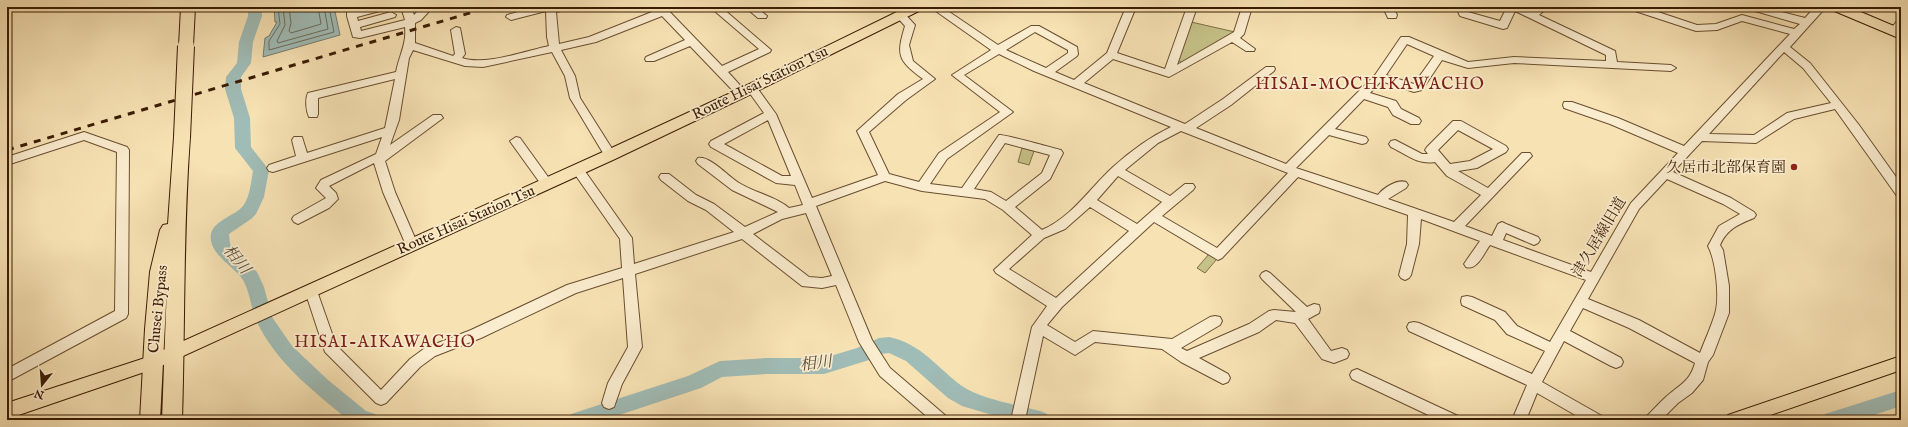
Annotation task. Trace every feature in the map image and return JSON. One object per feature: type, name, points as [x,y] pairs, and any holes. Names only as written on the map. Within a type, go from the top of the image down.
[{"type":"highway","name":"Chusei Bypass","points":[[172,420],[175,352],[176,199],[182,137],[188,7]]},
{"type":"highway","points":[[1837,7],[1900,27]]},
{"type":"highway","points":[[1852,7],[1900,27]]},
{"type":"highway","name":"Chusei Bypass","points":[[150,420],[159,272],[176,199]]},
{"type":"main road","name":"Route Hisai Station Tsu","points":[[7,411],[153,362],[280,303],[310,291],[578,170],[746,91],[917,7]]},
{"type":"main road","points":[[1734,420],[1901,363]]},
{"type":"street","points":[[383,7],[353,16],[357,35],[360,35],[392,16],[408,13],[417,18],[428,7]]},
{"type":"street","points":[[458,7],[463,7]]},
{"type":"street","points":[[511,18],[549,8],[564,7]]},
{"type":"street","points":[[715,7],[766,50],[721,71]]},
{"type":"street","points":[[750,7],[762,16]]},
{"type":"street","points":[[935,7],[998,50],[1015,59],[1292,171],[1414,212],[1593,278]]},
{"type":"street","points":[[1077,83],[1111,55],[1131,7]]},
{"type":"street","points":[[1169,74],[1192,7]]},
{"type":"street","points":[[1111,55],[1169,74],[1239,34],[1247,7]]},
{"type":"street","points":[[1461,7],[1464,14],[1475,16],[1503,26],[1514,7],[1611,53],[1612,65]]},
{"type":"street","points":[[1532,15],[1543,7]]},
{"type":"street","points":[[1633,7],[1696,28],[1717,27],[1742,18],[1796,33]]},
{"type":"street","points":[[1752,7],[1806,22]]},
{"type":"street","name":"津久居線旧道","points":[[1519,420],[1534,383],[1561,333],[1635,206],[1687,152],[1806,22],[1822,7]]},
{"type":"street","points":[[549,8],[552,37],[556,49],[570,76],[575,98],[610,155]]},
{"type":"street","points":[[410,45],[470,64],[483,64],[556,49],[602,37],[662,9],[721,71],[771,114],[866,342],[885,372],[941,420]]},
{"type":"street","points":[[408,13],[410,45],[404,58],[394,120],[379,161],[389,192],[412,245]]},
{"type":"street","points":[[884,177],[863,131],[902,97],[930,79],[908,62],[904,45],[910,25],[900,15]]},
{"type":"street","points":[[922,187],[943,156],[1008,112],[958,75],[1035,28],[1073,49],[1073,54],[1048,72]]},
{"type":"street","points":[[455,60],[460,54],[456,30]]},
{"type":"street","points":[[1234,38],[1250,49]]},
{"type":"street","points":[[1153,216],[1218,255],[1326,130],[1379,77],[1405,39],[1459,63],[1468,65],[1514,60],[1671,68]]},
{"type":"street","points":[[650,59],[692,41]]},
{"type":"street","points":[[1783,47],[1799,57],[1838,105],[1901,193]]},
{"type":"street","points":[[1379,77],[1412,91],[1418,87],[1440,55]]},
{"type":"street","points":[[1057,304],[1000,270],[1040,234],[1050,232],[1066,222],[1089,201],[1117,170],[1147,146],[1227,102],[1270,69]]},
{"type":"street","points":[[312,114],[312,96],[401,74]]},
{"type":"street","points":[[1362,94],[1392,104],[1397,112],[1415,121]]},
{"type":"street","points":[[1568,105],[1614,121],[1687,152]]},
{"type":"street","points":[[1700,137],[1756,139],[1791,116],[1838,105]]},
{"type":"street","points":[[771,114],[715,144],[780,180],[799,181]]},
{"type":"street","points":[[298,219],[325,205],[332,199],[332,196],[322,188],[322,185],[374,158],[380,157],[438,118]]},
{"type":"street","points":[[1447,169],[1473,165],[1502,149],[1457,124],[1431,150],[1447,169],[1489,194]]},
{"type":"street","points":[[273,168],[390,130]]},
{"type":"street","points":[[1326,130],[1362,140]]},
{"type":"street","points":[[7,161],[84,136],[123,150],[121,314],[7,376]]},
{"type":"street","points":[[965,193],[1003,138],[1022,146],[1057,153],[1049,172],[1042,180],[1007,207]]},
{"type":"street","points":[[298,140],[302,158]]},
{"type":"street","points":[[516,141],[547,184]]},
{"type":"street","points":[[1395,144],[1425,160],[1437,157]]},
{"type":"street","points":[[1456,227],[1526,156]]},
{"type":"street","points":[[702,161],[736,187],[779,206],[787,213]]},
{"type":"street","points":[[578,170],[626,238],[635,347],[615,383],[609,403]]},
{"type":"street","points":[[1117,170],[1171,202]]},
{"type":"street","points":[[1652,420],[1673,399],[1687,389],[1698,376],[1702,360],[1706,355],[1722,312],[1723,286],[1717,250],[1714,246],[1717,237],[1724,226],[1750,215],[1727,201],[1666,174]]},
{"type":"street","points":[[1888,175],[1901,175]]},
{"type":"street","points":[[665,177],[691,198],[702,205],[710,207],[742,234],[806,282],[822,283],[840,279]]},
{"type":"street","points":[[310,291],[330,348],[381,399],[415,364],[430,352],[476,334],[572,289],[742,234],[787,213],[884,177],[922,187],[987,195],[1007,207],[1040,234]]},
{"type":"street","points":[[1380,201],[1385,194],[1402,185]]},
{"type":"street","points":[[1018,420],[1039,327],[1043,320],[1057,304],[1137,230],[1189,187]]},
{"type":"street","points":[[1089,201],[1137,230]]},
{"type":"street","points":[[1405,275],[1412,249],[1416,221],[1414,212]]},
{"type":"street","points":[[1470,264],[1502,227],[1534,240]]},
{"type":"street","points":[[1266,276],[1306,314],[1326,355],[1334,357],[1342,354]]},
{"type":"street","points":[[1467,301],[1500,316],[1512,330],[1553,349]]},
{"type":"street","points":[[1579,302],[1593,305],[1622,320],[1634,324],[1702,360]]},
{"type":"street","points":[[1186,358],[1254,328],[1274,315],[1306,314]]},
{"type":"street","points":[[1039,327],[1075,349],[1093,336],[1174,345],[1215,321]]},
{"type":"street","points":[[1414,327],[1534,383],[1597,420]]},
{"type":"street","points":[[1561,333],[1616,362]]},
{"type":"street","points":[[1166,344],[1169,348],[1223,378]]},
{"type":"street","points":[[1357,375],[1453,420]]},
{"type":"shaded area","points":[[1191,22],[1235,32],[1182,63],[1178,60]]},
{"type":"shaded area","points":[[1022,148],[1034,151],[1029,165],[1018,162]]},
{"type":"shaded area","points":[[1209,254],[1217,259],[1205,273],[1197,268]]},
{"type":"water","points":[[274,7],[334,7],[340,35],[263,57],[265,38],[269,36],[277,22],[275,22]]},
{"type":"waterway","name":"相川","points":[[255,7],[255,16],[246,42],[244,63],[234,77],[233,89],[242,118],[243,148],[261,170],[257,190],[250,209],[222,230],[220,233],[221,246],[243,267],[250,277],[255,287],[263,318],[285,351],[321,386],[360,418],[368,420]]},
{"type":"waterway","name":"相川","points":[[578,420],[694,382],[720,369],[767,366],[824,366],[862,354],[879,346],[889,345],[898,347],[913,355],[955,392],[969,400],[1040,420]]},
{"type":"waterway","name":"相川","points":[[1832,420],[1901,398]]},
{"type":"railway","points":[[7,150],[490,7]]},
{"type":"place","name":"久居市北部保育園","points":[[1794,167]]},
{"type":"district","name":"HISAI-MOCHIKAWACHO","points":[[1370,84]]},
{"type":"district","name":"HISAI-AIKAWACHO","points":[[385,342]]}]
